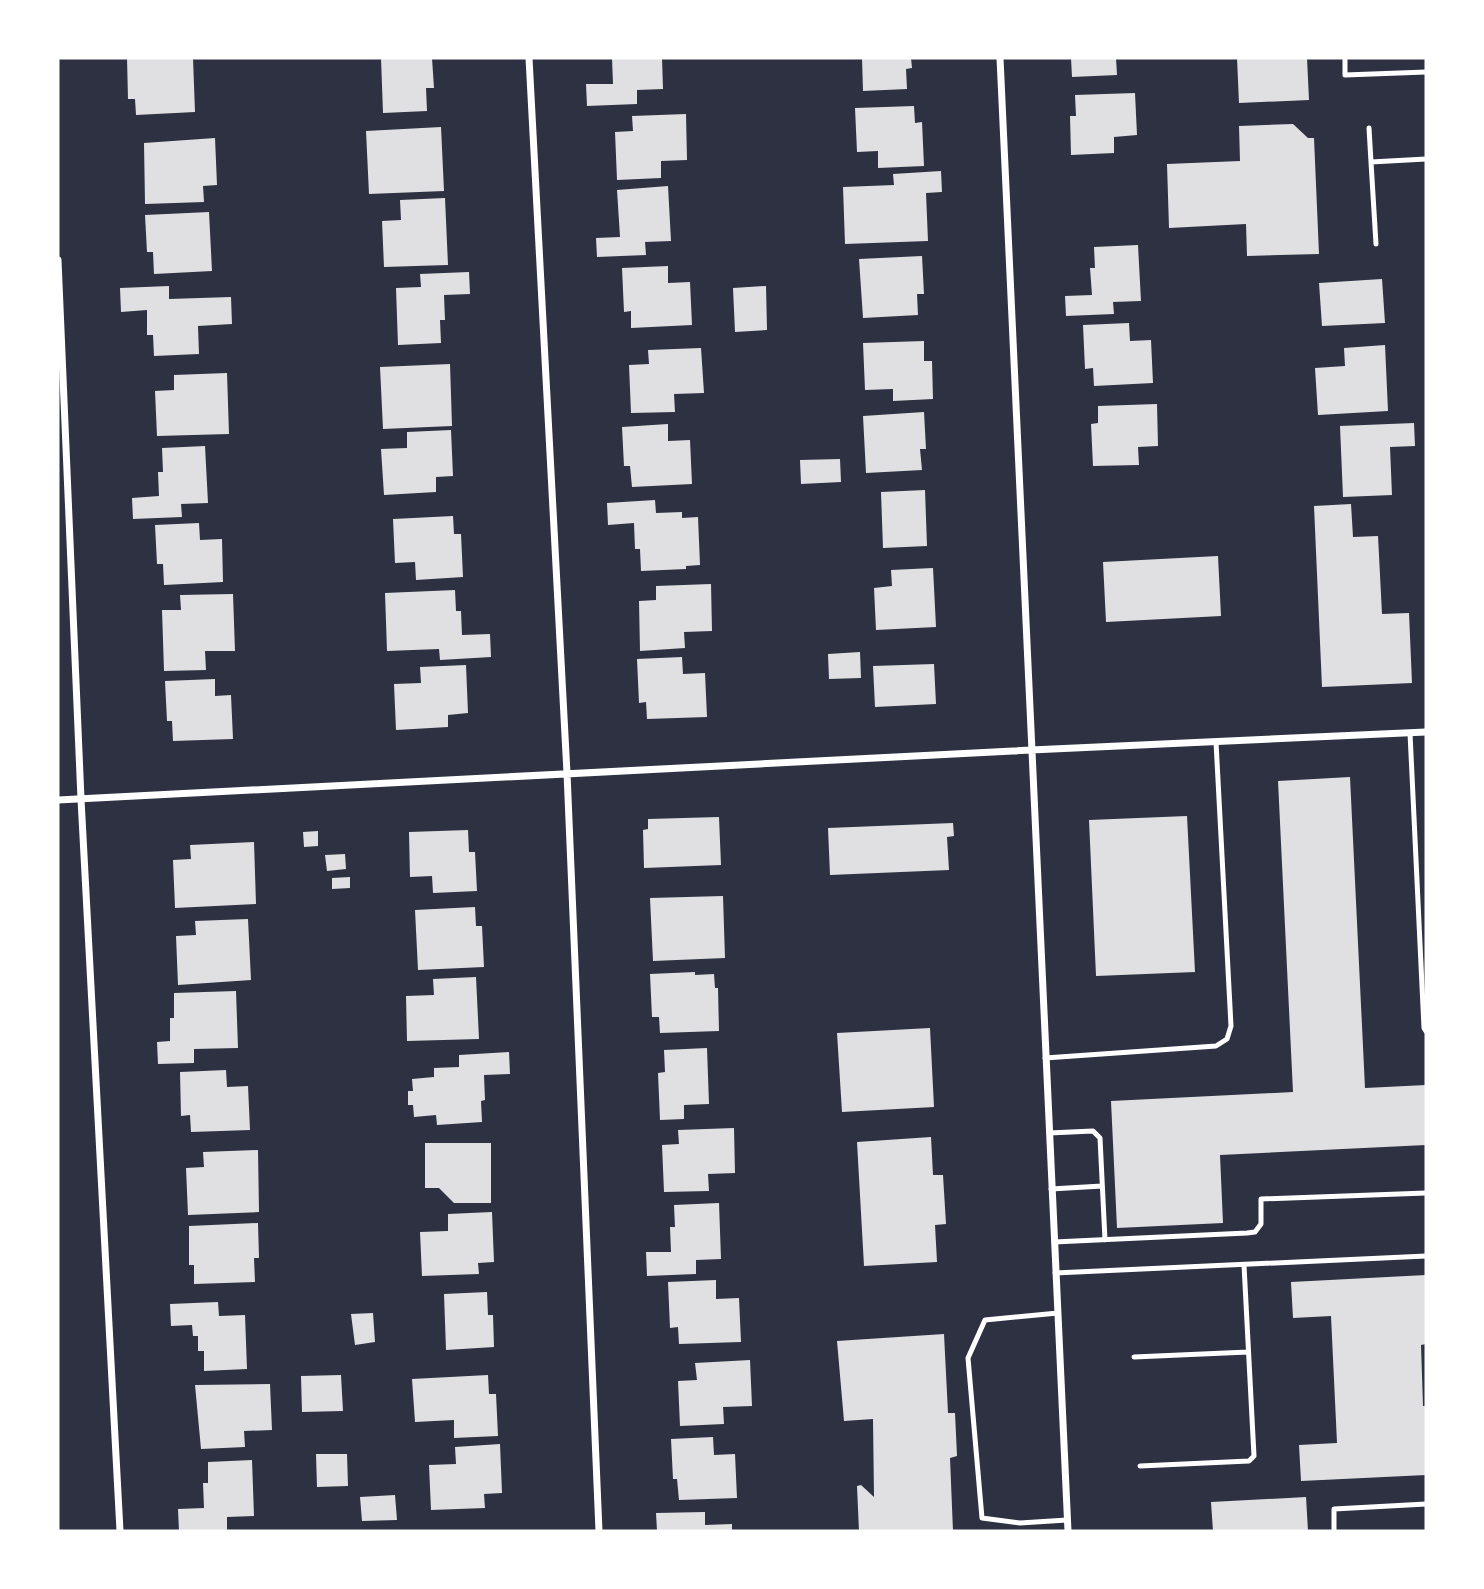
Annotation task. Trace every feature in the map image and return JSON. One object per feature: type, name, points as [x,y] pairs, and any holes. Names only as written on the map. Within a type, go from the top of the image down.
[{"type":"street","points":[[529,58],[567,773],[600,1531]]},
{"type":"street","points":[[1000,58],[1068,1531]]},
{"type":"street","points":[[58,260],[81,799],[120,1531]]},
{"type":"street","points":[[58,800],[1426,732]]},
{"type":"lane","points":[[1345,58],[1345,75],[1426,72]]},
{"type":"lane","points":[[1369,128],[1376,244]]},
{"type":"lane","points":[[1371,162],[1426,159]]},
{"type":"lane","points":[[1410,733],[1426,1031]]},
{"type":"lane","points":[[1045,1058],[1216,1046],[1227,1039],[1231,1026],[1216,742]]},
{"type":"lane","points":[[1049,1133],[1093,1131],[1100,1138],[1105,1240]]},
{"type":"lane","points":[[1051,1189],[1102,1186]]},
{"type":"lane","points":[[1053,1242],[1255,1232],[1261,1224],[1261,1199],[1426,1193]]},
{"type":"lane","points":[[1055,1273],[1426,1256]]},
{"type":"lane","points":[[1140,1466],[1249,1461],[1254,1456],[1244,1265]]},
{"type":"lane","points":[[1058,1313],[985,1320],[968,1358],[982,1518],[1020,1523],[1067,1520]]},
{"type":"lane","points":[[1134,1357],[1248,1352]]},
{"type":"lane","points":[[1334,1531],[1334,1509],[1426,1504]]},
{"type":"building","points":[[127,58],[193,58],[195,112],[136,115],[135,99],[128,99]]},
{"type":"building","points":[[381,58],[432,58],[434,88],[426,88],[427,111],[383,113]]},
{"type":"building","points":[[612,58],[662,58],[663,89],[637,90],[637,104],[587,106],[586,84],[613,84]]},
{"type":"building","points":[[862,58],[911,58],[912,68],[906,69],[907,89],[863,91]]},
{"type":"building","points":[[1071,58],[1116,58],[1117,75],[1072,77]]},
{"type":"building","points":[[1237,58],[1307,58],[1309,100],[1239,103]]},
{"type":"building","points":[[1135,93],[1137,135],[1114,137],[1114,153],[1071,155],[1070,116],[1076,116],[1075,95]]},
{"type":"building","points":[[914,106],[915,123],[922,122],[924,166],[878,168],[878,151],[857,152],[855,108]]},
{"type":"building","points":[[686,114],[687,160],[661,161],[661,178],[617,180],[615,132],[633,131],[632,116]]},
{"type":"building","points":[[1293,124],[1308,138],[1314,138],[1319,254],[1247,256],[1246,224],[1169,228],[1167,164],[1240,161],[1239,126]]},
{"type":"building","points":[[441,127],[444,191],[369,194],[366,131]]},
{"type":"building","points":[[215,138],[217,185],[203,186],[204,202],[145,204],[144,143]]},
{"type":"building","points":[[941,171],[942,192],[926,193],[928,241],[845,244],[843,187],[894,185],[893,174]]},
{"type":"building","points":[[668,186],[671,241],[645,242],[646,255],[597,257],[596,238],[620,237],[617,190]]},
{"type":"building","points":[[445,198],[448,265],[384,267],[382,221],[401,220],[400,200]]},
{"type":"building","points":[[209,212],[212,271],[154,274],[153,252],[147,252],[145,215]]},
{"type":"building","points":[[1138,245],[1141,301],[1113,302],[1114,314],[1066,316],[1065,296],[1092,295],[1090,268],[1095,268],[1094,247]]},
{"type":"building","points":[[922,256],[924,294],[917,294],[918,315],[863,318],[859,259]]},
{"type":"building","points":[[668,266],[668,283],[690,282],[692,325],[631,328],[631,311],[624,312],[622,268]]},
{"type":"building","points":[[469,272],[470,294],[444,295],[445,320],[440,320],[441,343],[398,345],[396,288],[421,287],[420,274]]},
{"type":"building","points":[[1382,279],[1385,323],[1322,326],[1319,283]]},
{"type":"building","points":[[169,286],[169,299],[231,297],[232,324],[198,326],[199,354],[154,356],[153,335],[147,335],[147,310],[121,312],[120,288]]},
{"type":"building","points":[[766,286],[767,330],[735,332],[733,288]]},
{"type":"building","points":[[1129,323],[1130,341],[1151,340],[1153,383],[1094,386],[1093,368],[1085,369],[1083,325]]},
{"type":"building","points":[[924,341],[924,361],[932,361],[933,399],[893,401],[893,389],[865,390],[863,343]]},
{"type":"building","points":[[1385,345],[1388,411],[1318,415],[1315,368],[1345,366],[1344,348]]},
{"type":"building","points":[[701,348],[704,393],[674,394],[675,412],[631,413],[629,365],[649,364],[648,350]]},
{"type":"building","points":[[450,364],[452,426],[383,429],[380,367]]},
{"type":"building","points":[[227,373],[229,434],[157,436],[155,391],[174,390],[174,375]]},
{"type":"building","points":[[1157,404],[1158,446],[1138,447],[1139,465],[1093,466],[1091,424],[1098,423],[1098,406]]},
{"type":"building","points":[[924,412],[926,449],[920,449],[922,470],[866,473],[863,416]]},
{"type":"building","points":[[1414,423],[1415,446],[1390,447],[1392,495],[1343,497],[1340,426]]},
{"type":"building","points":[[668,424],[668,441],[690,440],[692,484],[632,487],[630,466],[624,466],[622,427]]},
{"type":"building","points":[[451,430],[453,476],[436,477],[436,492],[384,495],[381,449],[407,448],[407,432]]},
{"type":"building","points":[[205,446],[208,503],[181,504],[182,517],[133,519],[132,498],[159,496],[158,472],[163,472],[162,448]]},
{"type":"building","points":[[840,459],[841,482],[801,484],[800,460]]},
{"type":"building","points":[[925,490],[927,546],[883,548],[881,492]]},
{"type":"building","points":[[655,500],[656,513],[682,512],[682,518],[698,517],[700,565],[686,566],[686,569],[641,571],[640,549],[635,549],[634,523],[608,525],[607,503]]},
{"type":"building","points":[[1351,504],[1353,537],[1378,536],[1382,614],[1409,613],[1412,683],[1322,687],[1314,506]]},
{"type":"building","points":[[453,516],[454,534],[461,534],[463,577],[416,580],[415,562],[395,563],[393,519]]},
{"type":"building","points":[[199,523],[200,540],[222,539],[223,582],[164,585],[163,564],[157,564],[155,525]]},
{"type":"building","points":[[1218,556],[1221,616],[1106,622],[1103,562]]},
{"type":"building","points":[[933,568],[936,627],[876,630],[874,588],[892,586],[891,570]]},
{"type":"building","points":[[711,584],[712,631],[684,632],[685,648],[640,651],[639,601],[656,600],[656,586]]},
{"type":"building","points":[[455,590],[456,611],[461,611],[462,635],[490,634],[491,657],[440,660],[439,649],[387,651],[385,593]]},
{"type":"building","points":[[233,594],[235,651],[205,651],[206,670],[164,671],[162,610],[181,610],[180,595]]},
{"type":"building","points":[[860,652],[861,678],[829,679],[828,654]]},
{"type":"building","points":[[682,657],[683,674],[705,673],[707,717],[647,719],[646,702],[639,703],[637,659]]},
{"type":"building","points":[[934,664],[936,704],[875,707],[873,666]]},
{"type":"building","points":[[466,665],[468,713],[448,715],[448,727],[396,730],[394,684],[421,683],[420,667]]},
{"type":"building","points":[[215,679],[215,696],[231,695],[233,739],[173,741],[172,721],[167,721],[165,681]]},
{"type":"building","points":[[1350,777],[1365,1088],[1426,1085],[1426,1145],[1220,1155],[1223,1223],[1117,1228],[1111,1101],[1293,1092],[1278,781]]},
{"type":"building","points":[[1187,816],[1195,972],[1096,976],[1089,820]]},
{"type":"building","points":[[719,817],[721,865],[644,868],[643,830],[648,829],[648,819]]},
{"type":"building","points":[[953,823],[954,836],[947,837],[949,870],[830,875],[828,828]]},
{"type":"building","points":[[468,830],[469,852],[475,852],[477,891],[433,893],[432,876],[410,877],[409,832]]},
{"type":"building","points":[[318,831],[318,846],[304,847],[303,832]]},
{"type":"building","points":[[254,842],[256,904],[175,908],[173,860],[191,859],[190,845]]},
{"type":"building","points":[[345,854],[346,869],[327,871],[325,855]]},
{"type":"building","points":[[350,877],[350,888],[332,889],[332,878]]},
{"type":"building","points":[[723,896],[725,958],[653,961],[650,898]]},
{"type":"building","points":[[475,907],[476,926],[482,926],[484,967],[418,970],[415,910]]},
{"type":"building","points":[[248,919],[251,980],[178,985],[176,936],[196,935],[195,921]]},
{"type":"building","points":[[695,972],[695,975],[714,974],[715,988],[718,988],[719,1031],[660,1033],[659,1017],[652,1017],[650,974]]},
{"type":"building","points":[[476,977],[479,1039],[407,1041],[406,996],[434,995],[433,979]]},
{"type":"building","points":[[236,991],[238,1048],[194,1049],[194,1063],[158,1064],[157,1042],[170,1041],[174,993]]},
{"type":"building","points":[[930,1028],[934,1107],[842,1112],[837,1033]]},
{"type":"building","points":[[707,1048],[709,1104],[684,1105],[684,1119],[660,1120],[658,1073],[665,1072],[664,1050]]},
{"type":"building","points":[[509,1052],[510,1074],[484,1075],[482,1122],[437,1125],[436,1115],[414,1117],[413,1105],[408,1105],[408,1091],[413,1091],[412,1079],[434,1077],[434,1068],[459,1067],[459,1055]]},
{"type":"building","points":[[226,1070],[227,1087],[248,1086],[250,1130],[191,1132],[190,1115],[181,1116],[180,1072]]},
{"type":"building","points":[[734,1128],[735,1173],[708,1174],[709,1191],[664,1192],[662,1145],[679,1144],[678,1130]]},
{"type":"building","points":[[931,1137],[933,1175],[943,1175],[946,1224],[935,1225],[937,1262],[864,1266],[857,1142]]},
{"type":"building","points":[[425,1143],[491,1143],[491,1203],[454,1203],[439,1188],[425,1188]]},
{"type":"building","points":[[258,1150],[259,1212],[188,1215],[186,1168],[204,1167],[203,1152]]},
{"type":"building","points":[[719,1203],[721,1259],[696,1260],[696,1274],[647,1276],[646,1252],[671,1252],[670,1227],[675,1227],[674,1205]]},
{"type":"building","points":[[492,1212],[494,1262],[478,1263],[479,1274],[422,1276],[420,1232],[448,1231],[448,1214]]},
{"type":"building","points":[[258,1223],[259,1258],[254,1258],[255,1282],[194,1284],[194,1265],[189,1265],[189,1226]]},
{"type":"building","points":[[1426,1275],[1426,1344],[1421,1345],[1423,1406],[1426,1406],[1426,1475],[1301,1481],[1299,1445],[1337,1443],[1331,1316],[1293,1318],[1291,1282]]},
{"type":"building","points":[[716,1280],[716,1299],[739,1298],[741,1342],[679,1344],[678,1327],[670,1328],[668,1282]]},
{"type":"building","points":[[487,1292],[488,1315],[493,1315],[494,1347],[446,1350],[444,1294]]},
{"type":"building","points":[[218,1302],[219,1316],[245,1315],[247,1369],[204,1371],[204,1351],[198,1351],[198,1336],[193,1336],[192,1325],[171,1326],[170,1304]]},
{"type":"building","points":[[373,1313],[375,1342],[355,1345],[351,1314]]},
{"type":"building","points":[[944,1334],[948,1413],[955,1413],[957,1456],[950,1458],[953,1531],[859,1531],[857,1486],[861,1485],[874,1497],[873,1419],[844,1421],[837,1341]]},
{"type":"building","points":[[750,1360],[752,1406],[723,1407],[724,1424],[680,1426],[678,1381],[697,1380],[695,1363]]},
{"type":"building","points":[[341,1375],[343,1411],[302,1412],[301,1376]]},
{"type":"building","points":[[488,1375],[489,1394],[496,1394],[498,1436],[454,1438],[454,1420],[415,1422],[412,1379]]},
{"type":"building","points":[[270,1384],[272,1430],[244,1431],[245,1447],[201,1449],[195,1385]]},
{"type":"building","points":[[713,1437],[714,1455],[735,1454],[737,1498],[679,1500],[677,1479],[673,1479],[671,1439]]},
{"type":"building","points":[[500,1444],[502,1493],[484,1494],[485,1508],[431,1510],[429,1465],[456,1464],[455,1447]]},
{"type":"building","points":[[316,1454],[347,1454],[348,1486],[317,1487]]},
{"type":"building","points":[[252,1460],[254,1516],[227,1517],[227,1530],[179,1531],[178,1509],[204,1508],[203,1483],[208,1483],[208,1462]]},
{"type":"building","points":[[395,1495],[397,1520],[362,1521],[360,1497]]},
{"type":"building","points":[[1306,1497],[1308,1531],[1213,1531],[1211,1502]]},
{"type":"building","points":[[705,1512],[705,1525],[732,1524],[732,1531],[657,1531],[656,1513]]}]
